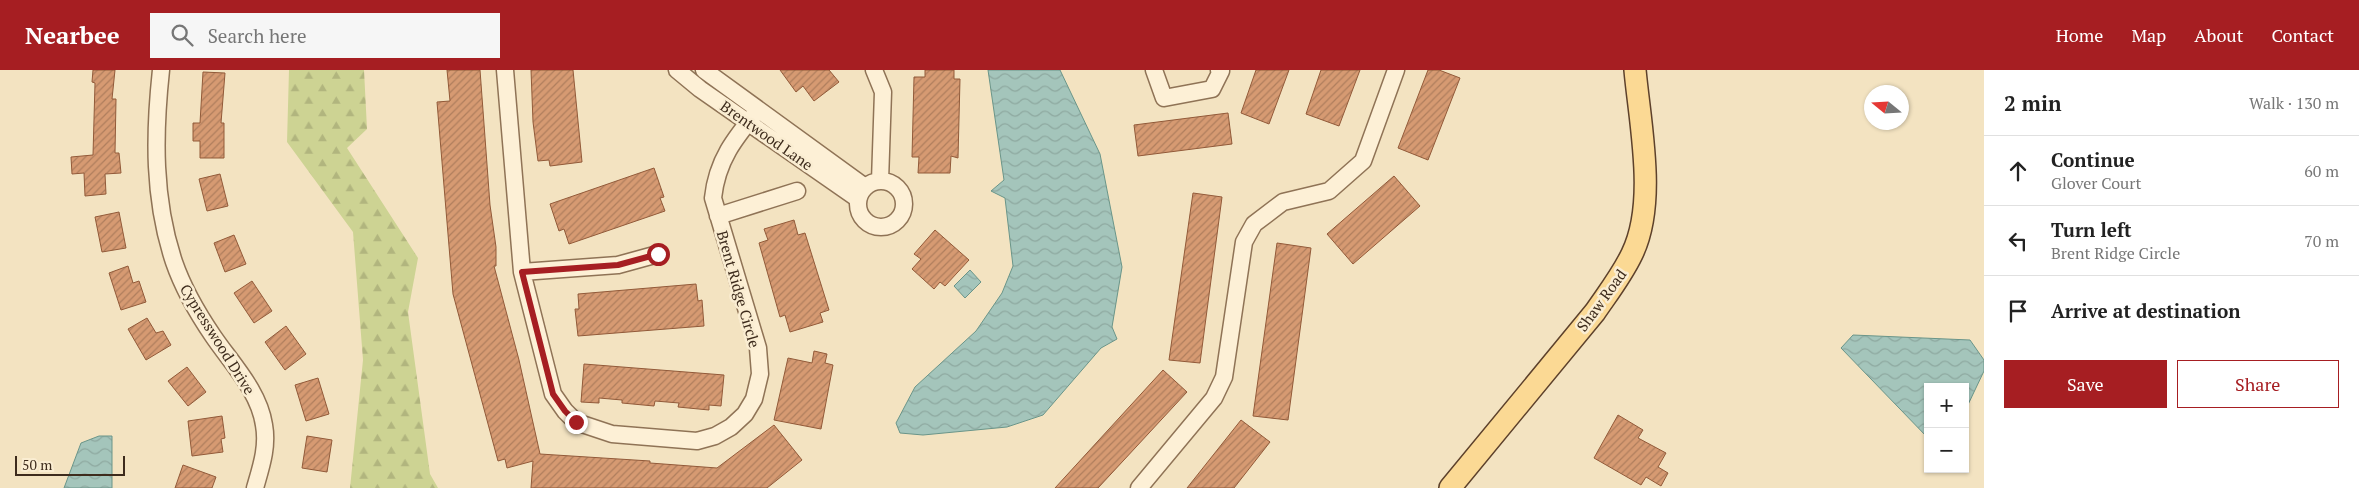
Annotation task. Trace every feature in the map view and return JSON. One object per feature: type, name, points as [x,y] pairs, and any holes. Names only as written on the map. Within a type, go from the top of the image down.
[{"type":"main road","name":"Shaw Road","points":[[1450,488],[1594,312],[1617,282],[1633,253],[1642,223],[1645,199],[1635,70]]},
{"type":"street","name":"Cypresswood Drive","points":[[161,70],[155,132],[156,165],[162,219],[182,282],[212,334],[255,395],[264,424],[265,450],[255,488]]},
{"type":"street","name":"Brent Ridge Circle","points":[[505,70],[522,272],[553,394],[565,411],[576,422],[612,434],[697,441],[715,436],[731,427],[745,414],[754,399],[760,374],[758,348],[713,198],[716,176],[727,151],[753,116]]},
{"type":"street","name":"Brentwood Lane","points":[[677,70],[700,89],[753,116],[868,189],[883,92],[874,70]]},
{"type":"street","name":"Brentwood Lane","points":[[704,70],[753,116]]},
{"type":"street","points":[[1154,70],[1164,98],[1212,89],[1221,71],[1219,70]]},
{"type":"street","points":[[1139,488],[1214,398],[1224,378],[1244,242],[1254,224],[1283,202],[1329,190],[1363,161],[1396,70]]},
{"type":"street","points":[[718,216],[797,191]]},
{"type":"street","points":[[522,272],[618,265],[658,254]]},
{"type":"green space","points":[[289,70],[364,70],[367,129],[347,148],[418,258],[408,312],[430,474],[438,488],[350,488],[363,360],[353,232],[287,142]]},
{"type":"water","points":[[988,70],[1060,70],[1100,154],[1122,267],[1112,327],[1117,339],[1101,348],[1043,415],[1007,427],[923,435],[900,433],[896,423],[915,387],[976,331],[1002,293],[1013,266],[1005,198],[991,191],[1004,180]]},
{"type":"water","points":[[970,270],[981,282],[965,298],[954,286]]},
{"type":"water","points":[[1853,335],[1970,340],[1984,360],[1984,371],[1969,403],[1969,383],[1924,383],[1924,434],[1841,348]]},
{"type":"water","points":[[99,436],[112,436],[112,488],[64,488],[81,443]]},
{"type":"building","points":[[93,70],[115,70],[112,99],[116,99],[115,153],[119,153],[121,173],[105,174],[106,194],[85,196],[84,173],[72,174],[71,157],[93,155],[95,83],[92,82]]},
{"type":"building","points":[[447,70],[480,70],[490,205],[496,247],[496,266],[494,266],[519,360],[540,454],[650,461],[650,463],[717,468],[774,425],[802,460],[767,488],[531,488],[533,461],[507,468],[505,459],[498,461],[453,294],[437,102],[450,101]]},
{"type":"building","points":[[531,70],[573,70],[582,162],[550,166],[549,160],[538,161],[533,122]]},
{"type":"building","points":[[780,70],[829,70],[839,82],[814,101],[803,86],[796,92]]},
{"type":"building","points":[[925,70],[954,70],[954,79],[960,79],[958,158],[951,156],[950,173],[918,173],[919,157],[912,157],[914,77],[925,77]]},
{"type":"building","points":[[1256,70],[1289,70],[1269,124],[1241,113]]},
{"type":"building","points":[[1321,70],[1360,70],[1339,126],[1306,114]]},
{"type":"building","points":[[1428,70],[1439,70],[1460,78],[1428,160],[1398,148]]},
{"type":"building","points":[[203,72],[225,73],[221,123],[224,123],[224,158],[200,158],[200,141],[193,141],[193,123],[200,123]]},
{"type":"building","points":[[1228,113],[1232,144],[1138,156],[1134,125]]},
{"type":"building","points":[[654,168],[664,197],[660,198],[665,211],[569,244],[564,229],[559,231],[550,204]]},
{"type":"building","points":[[220,174],[228,206],[207,211],[199,179]]},
{"type":"building","points":[[1394,176],[1420,206],[1353,264],[1327,234]]},
{"type":"building","points":[[1193,193],[1222,197],[1200,363],[1169,360]]},
{"type":"building","points":[[119,212],[126,248],[102,252],[95,217]]},
{"type":"building","points":[[794,220],[798,235],[805,233],[829,310],[820,313],[823,322],[790,332],[785,315],[780,317],[759,243],[768,240],[764,229]]},
{"type":"building","points":[[935,230],[969,260],[945,286],[940,282],[934,289],[912,269],[921,259],[914,254]]},
{"type":"building","points":[[234,235],[246,264],[225,272],[214,243]]},
{"type":"building","points":[[1277,243],[1311,248],[1288,420],[1253,416]]},
{"type":"building","points":[[128,266],[133,283],[139,281],[146,302],[121,310],[109,273]]},
{"type":"building","points":[[252,281],[272,311],[254,323],[234,293]]},
{"type":"building","points":[[696,284],[698,301],[702,300],[704,326],[578,336],[575,309],[579,309],[578,294]]},
{"type":"building","points":[[147,318],[156,333],[163,331],[171,345],[146,360],[128,329]]},
{"type":"building","points":[[286,326],[306,354],[285,370],[265,342]]},
{"type":"building","points":[[814,351],[827,354],[825,363],[833,365],[821,429],[774,420],[788,358],[812,363]]},
{"type":"building","points":[[584,364],[724,375],[721,406],[709,405],[709,410],[678,407],[679,403],[655,401],[654,406],[622,403],[622,400],[599,398],[599,403],[581,402]]},
{"type":"building","points":[[187,367],[206,392],[188,406],[168,381]]},
{"type":"building","points":[[1163,370],[1187,392],[1098,488],[1055,488]]},
{"type":"building","points":[[318,378],[329,414],[306,421],[295,385]]},
{"type":"building","points":[[1618,415],[1643,430],[1638,438],[1666,453],[1658,467],[1668,473],[1661,486],[1646,477],[1641,485],[1594,458]]},
{"type":"building","points":[[222,416],[225,438],[221,439],[223,452],[192,456],[188,421]]},
{"type":"building","points":[[1241,420],[1270,442],[1234,488],[1187,488]]},
{"type":"building","points":[[307,436],[332,440],[327,472],[302,468]]},
{"type":"building","points":[[183,465],[216,477],[212,488],[175,488]]},
{"type":"route","points":[[576,422],[565,411],[553,394],[522,272],[618,265],[658,254]]}]
